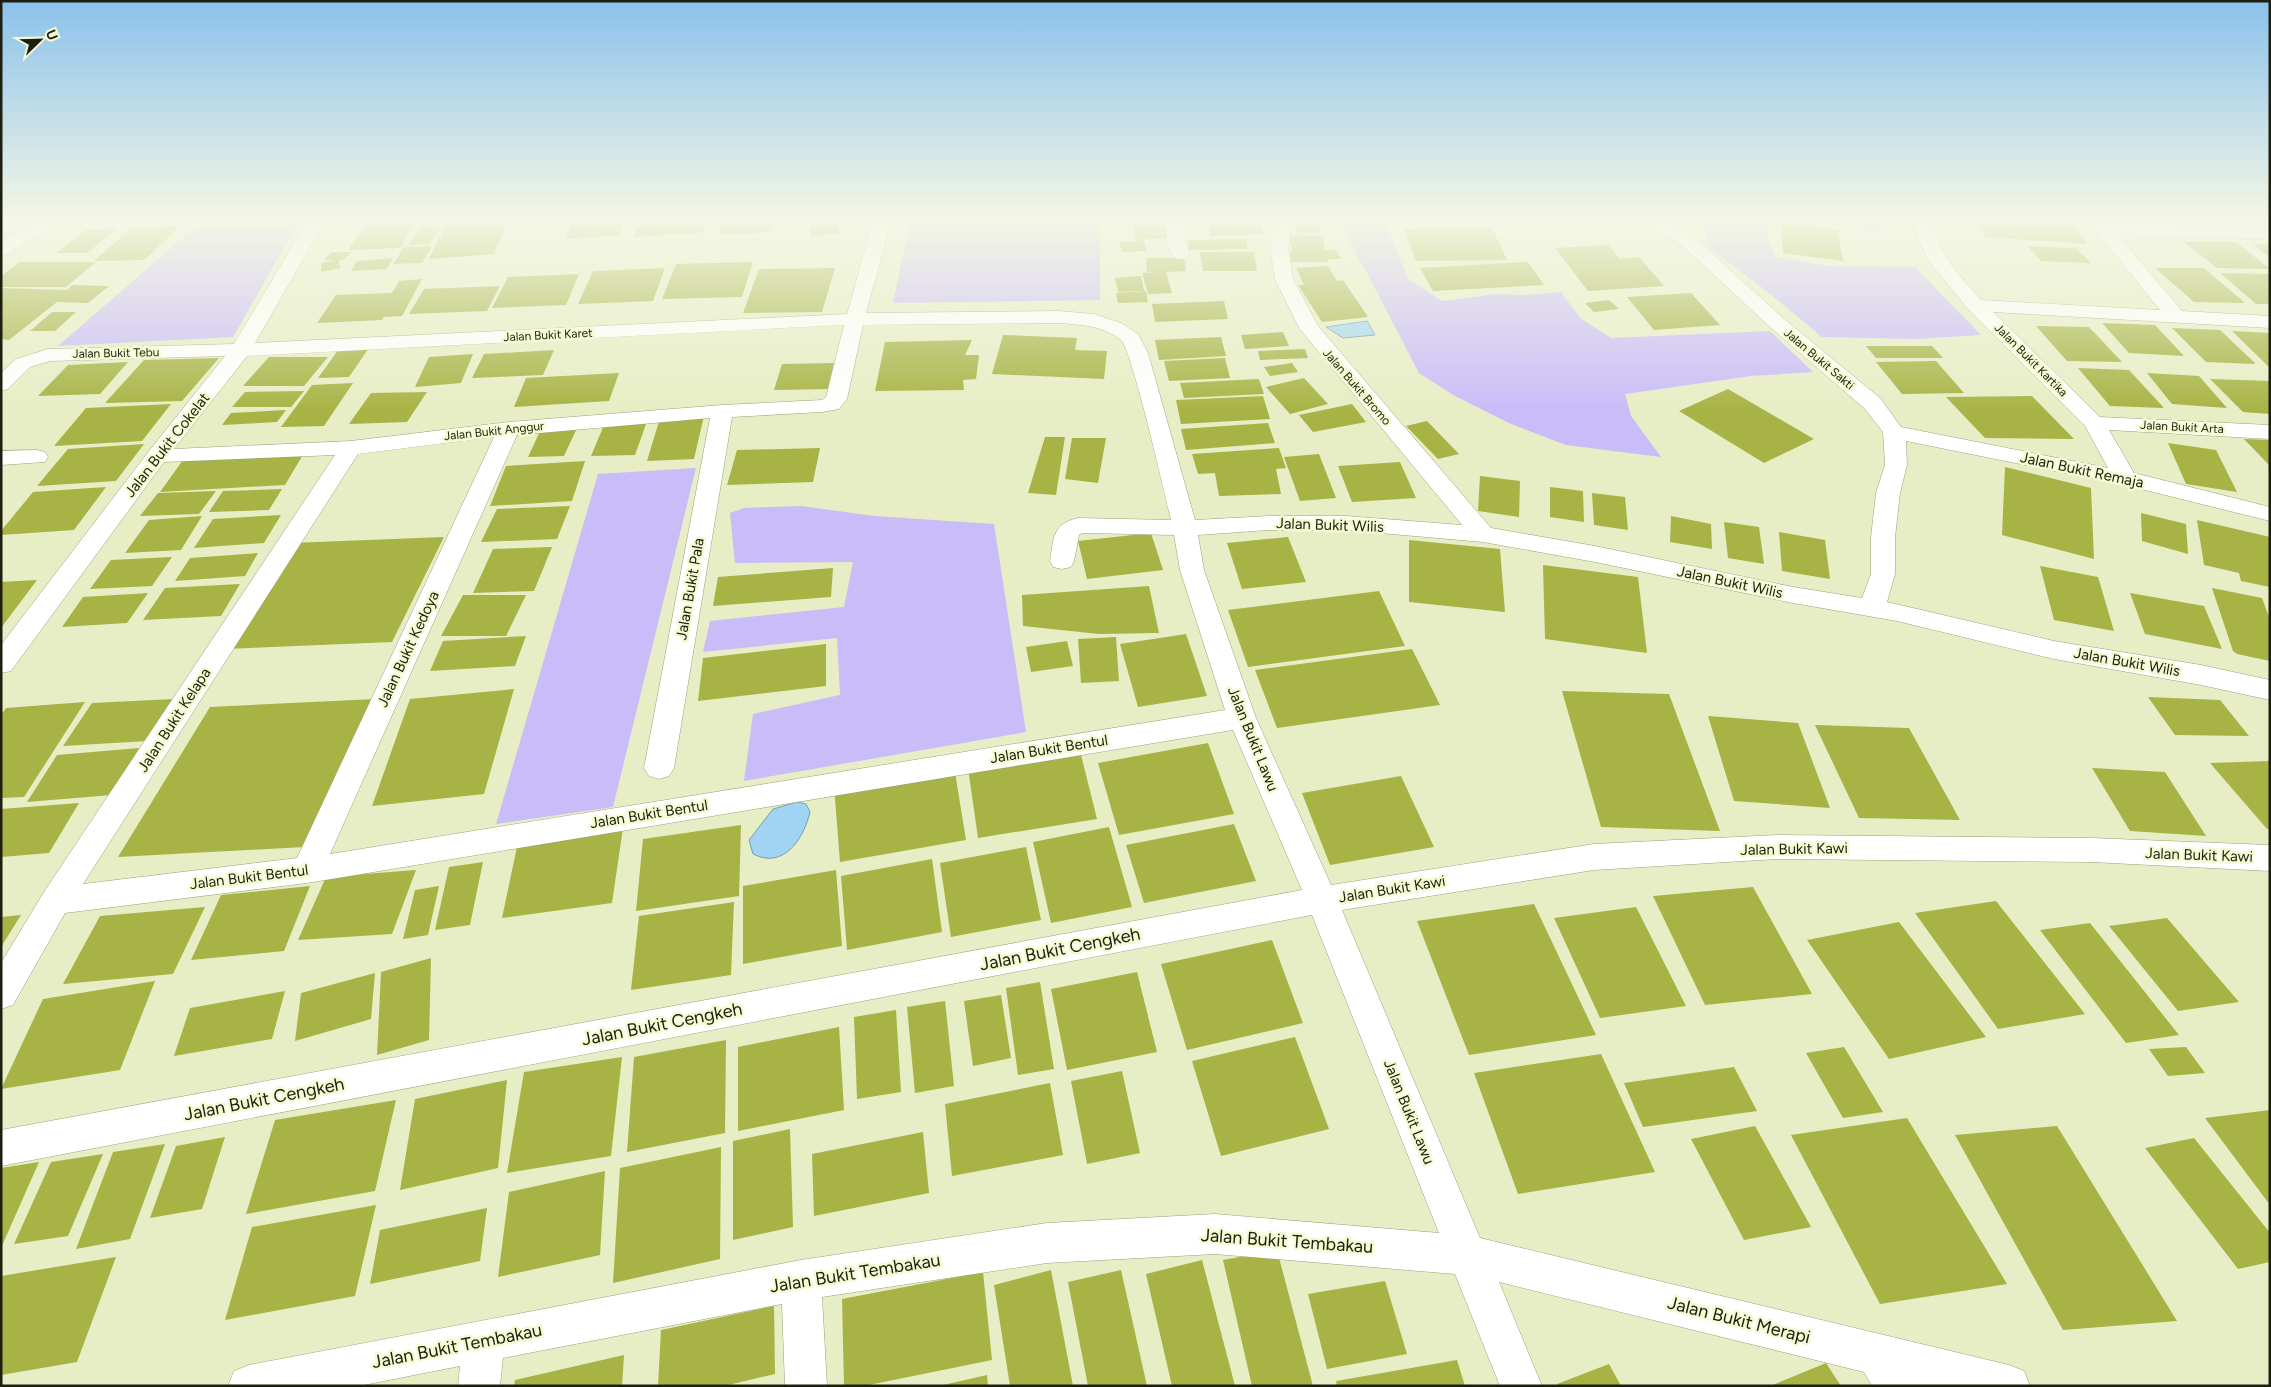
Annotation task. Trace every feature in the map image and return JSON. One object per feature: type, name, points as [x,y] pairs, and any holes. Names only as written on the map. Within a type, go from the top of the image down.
[{"type":"street","name":"Jalan Bukit Cokelat","points":[[1,664],[157,456],[241,350],[280,283]]},
{"type":"street","points":[[855,319],[865,283]]},
{"type":"street","name":"Jalan Bukit Bromo","points":[[1286,283],[1309,328],[1483,534]]},
{"type":"street","name":"Jalan Bukit Sakti","points":[[1733,283],[1872,404],[1894,432]]},
{"type":"street","name":"Jalan Bukit Kartika","points":[[1956,283],[1975,305],[2094,423],[2125,478]]},
{"type":"street","points":[[2148,283],[2177,318]]},
{"type":"street","points":[[1975,305],[2270,322]]},
{"type":"street","name":"Jalan Bukit Lawu","points":[[855,319],[1059,317],[1094,320],[1114,327],[1131,338],[1138,353],[1156,418],[1184,528],[1192,570],[1242,718],[1322,900],[1521,1386]]},
{"type":"street","name":"Jalan Bukit Karet","points":[[241,350],[855,319]]},
{"type":"street","name":"Jalan Bukit Anggur","points":[[157,456],[351,448],[509,428],[722,411],[822,406],[831,404],[836,399],[855,319]]},
{"type":"street","name":"Jalan Bukit Tebu","points":[[1,385],[23,363],[48,354],[241,350]]},
{"type":"street","name":"Jalan Bukit Pala","points":[[659,768],[722,411]]},
{"type":"street","name":"Jalan Bukit Arta","points":[[2094,423],[2270,432]]},
{"type":"street","name":"Jalan Bukit Kedoya","points":[[307,870],[509,428]]},
{"type":"street","points":[[1872,607],[1883,574],[1883,537],[1888,493],[1896,465],[1894,432]]},
{"type":"street","name":"Jalan Bukit Remaja","points":[[1894,432],[2125,478],[2270,514]]},
{"type":"street","name":"Jalan Bukit Kelapa","points":[[1,994],[55,901],[351,448]]},
{"type":"street","points":[[1,458],[37,456]]},
{"type":"street","name":"Jalan Bukit Wilis","points":[[1062,561],[1068,531],[1078,524],[1184,528],[1269,523],[1346,523],[1483,534],[1595,554],[1793,595],[1872,607],[2054,650],[2202,675],[2270,690]]},
{"type":"street","name":"Jalan Bukit Bentul","points":[[55,901],[307,870],[1242,718]]},
{"type":"street","name":"Jalan Bukit Kawi","points":[[1322,900],[1594,857],[1776,848],[2091,850],[2270,858]]},
{"type":"street","name":"Jalan Bukit Cengkeh","points":[[1,1148],[1322,900]]},
{"type":"street","name":"Jalan Bukit Tembakau","points":[[249,1386],[801,1280],[1046,1243],[1216,1234],[1468,1255]]},
{"type":"street","name":"Jalan Bukit Merapi","points":[[1468,1255],[1886,1369],[2009,1386]]},
{"type":"street","points":[[801,1280],[806,1386]]},
{"type":"street","points":[[479,1386],[484,1340]]},
{"type":"shaded area","points":[[131,283],[264,283],[233,337],[58,346]]},
{"type":"shaded area","points":[[897,283],[1100,283],[1100,300],[893,303]]},
{"type":"shaded area","points":[[1372,283],[1414,283],[1442,301],[1496,294],[1524,295],[1561,292],[1580,318],[1611,338],[1770,331],[1813,372],[1751,376],[1625,394],[1631,416],[1661,457],[1566,445],[1511,424],[1455,396],[1419,373]]},
{"type":"shaded area","points":[[1755,283],[1930,283],[1981,335],[1916,339],[1822,337]]},
{"type":"shaded area","points":[[696,468],[613,807],[496,824],[598,474]]},
{"type":"shaded area","points":[[801,506],[874,516],[994,524],[1026,732],[744,781],[753,714],[840,695],[837,638],[703,652],[710,621],[844,607],[853,562],[735,563],[730,513],[744,508]]},
{"type":"water","points":[[1367,321],[1375,335],[1343,338],[1326,327]]},
{"type":"water","points":[[797,802],[806,804],[810,812],[798,841],[783,855],[774,858],[764,858],[753,854],[749,840],[773,809]]},
{"type":"building","points":[[1,283],[71,283],[66,287],[1,287]]},
{"type":"building","points":[[398,283],[420,283],[402,316],[384,317],[382,320],[317,323],[336,295],[392,293]]},
{"type":"building","points":[[505,283],[575,283],[566,305],[492,308]]},
{"type":"building","points":[[588,283],[660,283],[653,301],[578,304]]},
{"type":"building","points":[[669,283],[746,283],[742,297],[662,299]]},
{"type":"building","points":[[754,283],[831,283],[822,312],[743,313]]},
{"type":"building","points":[[1116,283],[1142,283],[1144,291],[1118,292]]},
{"type":"building","points":[[1145,283],[1169,283],[1172,293],[1148,294]]},
{"type":"building","points":[[1303,283],[1345,283],[1368,317],[1322,322],[1298,285],[1304,285]]},
{"type":"building","points":[[1428,283],[1542,283],[1544,285],[1433,291]]},
{"type":"building","points":[[1582,283],[1661,283],[1664,286],[1588,291]]},
{"type":"building","points":[[2172,283],[2221,283],[2245,303],[2194,302]]},
{"type":"building","points":[[2231,283],[2270,283],[2270,304],[2256,304]]},
{"type":"building","points":[[72,285],[109,286],[88,303],[57,302],[9,340],[1,339],[1,288],[67,290]]},
{"type":"building","points":[[500,286],[487,311],[409,314],[424,289]]},
{"type":"building","points":[[1146,291],[1148,302],[1118,303],[1116,293]]},
{"type":"building","points":[[1691,293],[1720,325],[1654,330],[1627,297]]},
{"type":"building","points":[[1609,300],[1619,309],[1594,312],[1585,303]]},
{"type":"building","points":[[1224,301],[1228,319],[1155,322],[1152,304]]},
{"type":"building","points":[[52,312],[76,312],[55,331],[30,331]]},
{"type":"building","points":[[2102,323],[2155,325],[2184,356],[2129,353]]},
{"type":"building","points":[[2036,326],[2089,327],[2122,362],[2067,361]]},
{"type":"building","points":[[2172,328],[2220,330],[2256,364],[2206,362]]},
{"type":"building","points":[[2232,331],[2270,333],[2270,368]]},
{"type":"building","points":[[1283,332],[1289,346],[1245,349],[1241,335]]},
{"type":"building","points":[[1003,335],[1077,338],[1075,350],[1107,351],[1104,379],[992,374]]},
{"type":"building","points":[[1221,337],[1226,356],[1159,360],[1155,340]]},
{"type":"building","points":[[972,340],[965,355],[979,355],[976,379],[963,380],[964,390],[875,391],[885,342]]},
{"type":"building","points":[[1866,346],[1932,346],[1943,358],[1876,358]]},
{"type":"building","points":[[369,348],[349,377],[318,378],[339,349]]},
{"type":"building","points":[[1305,349],[1308,358],[1260,360],[1258,351]]},
{"type":"building","points":[[554,350],[543,375],[472,378],[484,354]]},
{"type":"building","points":[[473,354],[461,383],[415,387],[429,357]]},
{"type":"building","points":[[269,357],[328,357],[304,386],[243,386]]},
{"type":"building","points":[[219,358],[182,401],[105,403],[144,360]]},
{"type":"building","points":[[1225,358],[1230,378],[1169,381],[1164,361]]},
{"type":"building","points":[[1936,361],[1964,393],[1902,394],[1876,362]]},
{"type":"building","points":[[128,362],[100,394],[38,396],[68,365]]},
{"type":"building","points":[[834,363],[828,389],[774,390],[782,364]]},
{"type":"building","points":[[1292,363],[1298,372],[1270,376],[1264,367]]},
{"type":"building","points":[[2078,368],[2129,370],[2164,408],[2110,406]]},
{"type":"building","points":[[619,373],[609,401],[514,407],[526,378]]},
{"type":"building","points":[[2147,373],[2199,376],[2227,408],[2172,404]]},
{"type":"building","points":[[1304,378],[1328,404],[1290,414],[1266,387]]},
{"type":"building","points":[[1259,379],[1264,394],[1184,398],[1180,383]]},
{"type":"building","points":[[2210,379],[2270,381],[2270,414],[2243,412]]},
{"type":"building","points":[[353,383],[324,426],[281,427],[312,385]]},
{"type":"building","points":[[1728,389],[1814,439],[1764,463],[1679,411]]},
{"type":"building","points":[[304,391],[291,407],[232,407],[245,392]]},
{"type":"building","points":[[427,392],[407,422],[349,424],[371,393]]},
{"type":"building","points":[[1263,396],[1270,419],[1181,424],[1176,400]]},
{"type":"building","points":[[2032,396],[2074,439],[1985,438],[1946,397]]},
{"type":"building","points":[[171,404],[142,441],[54,446],[86,408]]},
{"type":"building","points":[[1352,404],[1366,422],[1313,432],[1299,415]]},
{"type":"building","points":[[286,410],[277,422],[222,425],[231,413]]},
{"type":"building","points":[[704,416],[694,459],[647,461],[660,418]]},
{"type":"building","points":[[1427,421],[1459,454],[1438,459],[1406,426]]},
{"type":"building","points":[[1268,423],[1275,443],[1186,450],[1181,429]]},
{"type":"building","points":[[646,424],[635,455],[591,456],[604,425]]},
{"type":"building","points":[[578,426],[564,456],[528,457],[542,427]]},
{"type":"building","points":[[1045,437],[1065,437],[1056,495],[1028,493]]},
{"type":"building","points":[[1072,438],[1106,438],[1098,483],[1065,479]]},
{"type":"building","points":[[2244,439],[2270,440],[2270,466]]},
{"type":"building","points":[[2168,443],[2216,450],[2237,492],[2186,484]]},
{"type":"building","points":[[144,444],[116,481],[37,486],[68,449]]},
{"type":"building","points":[[820,448],[813,482],[727,485],[737,450]]},
{"type":"building","points":[[1279,448],[1286,468],[1276,469],[1281,494],[1219,496],[1215,473],[1198,474],[1192,454]]},
{"type":"building","points":[[304,453],[285,485],[160,492],[183,460]]},
{"type":"building","points":[[1319,454],[1336,498],[1300,501],[1284,457]]},
{"type":"building","points":[[585,461],[572,501],[490,506],[506,466]]},
{"type":"building","points":[[1400,462],[1416,498],[1352,502],[1338,466]]},
{"type":"building","points":[[2005,467],[2091,488],[2094,559],[2002,535]]},
{"type":"building","points":[[1480,476],[1520,481],[1519,517],[1478,511]]},
{"type":"building","points":[[106,487],[74,530],[1,535],[1,531],[33,492]]},
{"type":"building","points":[[1550,487],[1583,491],[1584,522],[1550,517]]},
{"type":"building","points":[[282,489],[269,510],[209,512],[223,491]]},
{"type":"building","points":[[216,491],[199,514],[140,516],[158,493]]},
{"type":"building","points":[[1592,493],[1625,497],[1628,530],[1594,525]]},
{"type":"building","points":[[570,506],[557,539],[481,542],[497,509]]},
{"type":"building","points":[[2141,513],[2186,524],[2188,554],[2142,541]]},
{"type":"building","points":[[281,515],[264,543],[194,548],[213,519]]},
{"type":"building","points":[[202,516],[181,550],[125,553],[149,520]]},
{"type":"building","points":[[1671,516],[1711,524],[1712,549],[1670,542]]},
{"type":"building","points":[[2197,520],[2270,537],[2270,587],[2241,581],[2239,573],[2204,565]]},
{"type":"building","points":[[1724,522],[1759,527],[1764,564],[1728,558]]},
{"type":"building","points":[[1779,532],[1825,540],[1830,579],[1782,571]]},
{"type":"building","points":[[1151,533],[1163,570],[1087,579],[1078,541]]},
{"type":"building","points":[[444,537],[392,642],[224,649],[291,543]]},
{"type":"building","points":[[1288,537],[1306,582],[1242,589],[1227,543]]},
{"type":"building","points":[[1409,540],[1500,549],[1505,612],[1409,602]]},
{"type":"building","points":[[552,547],[534,591],[473,593],[493,549]]},
{"type":"building","points":[[258,553],[245,576],[175,581],[190,558]]},
{"type":"building","points":[[172,557],[152,586],[90,589],[111,560]]},
{"type":"building","points":[[1543,565],[1638,577],[1647,653],[1545,639]]},
{"type":"building","points":[[2040,566],[2098,577],[2114,631],[2054,620]]},
{"type":"building","points":[[833,568],[831,597],[713,606],[718,577]]},
{"type":"building","points":[[37,580],[1,628],[1,582]]},
{"type":"building","points":[[240,584],[221,616],[143,620],[165,588]]},
{"type":"building","points":[[1149,586],[1159,633],[1099,634],[1023,626],[1022,595]]},
{"type":"building","points":[[2212,588],[2262,598],[2270,620],[2270,661],[2237,654],[2233,651]]},
{"type":"building","points":[[1379,591],[1405,646],[1248,667],[1228,610]]},
{"type":"building","points":[[148,593],[127,623],[62,627],[83,597]]},
{"type":"building","points":[[2130,593],[2204,606],[2222,649],[2145,634]]},
{"type":"building","points":[[463,595],[526,595],[506,636],[441,636]]},
{"type":"building","points":[[1186,634],[1207,696],[1138,707],[1120,644]]},
{"type":"building","points":[[526,636],[515,666],[430,671],[443,641]]},
{"type":"building","points":[[1116,637],[1119,681],[1081,683],[1078,639]]},
{"type":"building","points":[[1067,641],[1073,666],[1031,672],[1026,647]]},
{"type":"building","points":[[826,644],[826,686],[698,701],[703,658]]},
{"type":"building","points":[[1412,649],[1440,705],[1277,728],[1255,670]]},
{"type":"building","points":[[514,689],[484,794],[372,806],[410,699]]},
{"type":"building","points":[[1562,691],[1669,694],[1720,831],[1601,827]]},
{"type":"building","points":[[2148,697],[2220,700],[2249,736],[2175,735]]},
{"type":"building","points":[[174,699],[147,741],[63,746],[92,703]]},
{"type":"building","points":[[375,699],[304,847],[118,857],[210,707]]},
{"type":"building","points":[[85,702],[24,797],[1,798],[1,715],[6,708]]},
{"type":"building","points":[[1708,716],[1798,723],[1830,808],[1734,801]]},
{"type":"building","points":[[1815,725],[1909,728],[1960,820],[1859,818]]},
{"type":"building","points":[[1208,743],[1234,814],[1119,835],[1098,763]]},
{"type":"building","points":[[139,748],[112,795],[27,802],[57,755]]},
{"type":"building","points":[[1080,751],[1097,819],[978,838],[968,768]]},
{"type":"building","points":[[2270,761],[2270,828],[2267,829],[2210,763]]},
{"type":"building","points":[[954,766],[966,840],[840,862],[834,786]]},
{"type":"building","points":[[2092,768],[2165,772],[2206,836],[2130,831]]},
{"type":"building","points":[[1401,776],[1434,847],[1330,865],[1302,793]]},
{"type":"building","points":[[79,803],[49,853],[1,857],[1,809]]},
{"type":"building","points":[[1234,824],[1256,881],[1144,903],[1126,845]]},
{"type":"building","points":[[741,825],[739,896],[636,911],[643,839]]},
{"type":"building","points":[[1109,827],[1132,907],[1051,923],[1033,842]]},
{"type":"building","points":[[623,828],[612,903],[502,918],[518,842]]},
{"type":"building","points":[[1026,847],[1041,920],[951,937],[940,863]]},
{"type":"building","points":[[932,859],[942,932],[847,950],[841,876]]},
{"type":"building","points":[[483,862],[470,925],[435,930],[449,867]]},
{"type":"building","points":[[416,870],[392,934],[298,940],[326,877]]},
{"type":"building","points":[[836,870],[842,946],[743,964],[743,886]]},
{"type":"building","points":[[310,886],[284,951],[191,960],[221,895]]},
{"type":"building","points":[[439,886],[428,935],[403,939],[415,890]]},
{"type":"building","points":[[1753,887],[1812,994],[1705,1005],[1653,896]]},
{"type":"building","points":[[1996,901],[2085,1014],[1998,1029],[1915,913]]},
{"type":"building","points":[[734,902],[731,975],[631,990],[639,916]]},
{"type":"building","points":[[1534,904],[1596,1035],[1469,1055],[1417,921]]},
{"type":"building","points":[[205,907],[173,974],[63,984],[100,916]]},
{"type":"building","points":[[1636,907],[1686,1006],[1600,1018],[1554,918]]},
{"type":"building","points":[[21,915],[1,947],[1,917]]},
{"type":"building","points":[[2167,918],[2239,1002],[2178,1011],[2109,926]]},
{"type":"building","points":[[1899,922],[1986,1037],[1889,1059],[1807,940]]},
{"type":"building","points":[[2090,923],[2179,1035],[2126,1043],[2040,930]]},
{"type":"building","points":[[1272,940],[1303,1023],[1187,1050],[1161,964]]},
{"type":"building","points":[[431,958],[429,1040],[377,1055],[381,972]]},
{"type":"building","points":[[1137,972],[1157,1052],[1067,1070],[1051,989]]},
{"type":"building","points":[[375,973],[371,1019],[295,1041],[301,993]]},
{"type":"building","points":[[155,981],[120,1070],[1,1089],[43,999]]},
{"type":"building","points":[[1040,982],[1054,1069],[1018,1075],[1006,988]]},
{"type":"building","points":[[285,991],[272,1039],[174,1056],[190,1008]]},
{"type":"building","points":[[1001,995],[1011,1058],[973,1066],[964,1001]]},
{"type":"building","points":[[945,1001],[954,1086],[915,1093],[907,1007]]},
{"type":"building","points":[[896,1010],[901,1092],[857,1099],[854,1017]]},
{"type":"building","points":[[839,1027],[844,1110],[738,1131],[738,1047]]},
{"type":"building","points":[[1295,1037],[1329,1129],[1221,1156],[1192,1061]]},
{"type":"building","points":[[726,1040],[725,1133],[627,1152],[634,1057]]},
{"type":"building","points":[[1844,1047],[1883,1112],[1843,1118],[1806,1053]]},
{"type":"building","points":[[2186,1047],[2205,1073],[2168,1076],[2149,1049]]},
{"type":"building","points":[[1601,1054],[1655,1172],[1518,1194],[1474,1073]]},
{"type":"building","points":[[622,1057],[611,1156],[507,1173],[524,1072]]},
{"type":"building","points":[[1734,1067],[1757,1111],[1643,1127],[1624,1083]]},
{"type":"building","points":[[1122,1071],[1140,1153],[1087,1164],[1071,1081]]},
{"type":"building","points":[[507,1080],[498,1168],[400,1190],[415,1099]]},
{"type":"building","points":[[1050,1083],[1063,1155],[952,1176],[945,1104]]},
{"type":"building","points":[[396,1100],[375,1191],[246,1214],[275,1120]]},
{"type":"building","points":[[2270,1110],[2270,1205],[2205,1118]]},
{"type":"building","points":[[1907,1118],[2007,1284],[1880,1304],[1791,1135]]},
{"type":"building","points":[[1755,1126],[1811,1227],[1744,1240],[1691,1139]]},
{"type":"building","points":[[2057,1126],[2177,1321],[2063,1330],[1955,1135]]},
{"type":"building","points":[[790,1129],[793,1227],[733,1240],[733,1141]]},
{"type":"building","points":[[923,1132],[929,1193],[814,1216],[812,1154]]},
{"type":"building","points":[[225,1137],[202,1209],[150,1218],[176,1146]]},
{"type":"building","points":[[2194,1138],[2270,1233],[2270,1262],[2238,1269],[2145,1148]]},
{"type":"building","points":[[165,1144],[130,1239],[76,1249],[113,1152]]},
{"type":"building","points":[[721,1147],[720,1259],[613,1283],[620,1168]]},
{"type":"building","points":[[103,1154],[68,1236],[14,1244],[51,1162]]},
{"type":"building","points":[[39,1162],[1,1248],[1,1168]]},
{"type":"building","points":[[605,1171],[600,1255],[498,1277],[509,1192]]},
{"type":"building","points":[[376,1205],[355,1296],[225,1320],[252,1227]]},
{"type":"building","points":[[487,1208],[480,1261],[370,1284],[380,1230]]},
{"type":"building","points":[[1277,1250],[1313,1386],[1252,1386],[1223,1260]]},
{"type":"building","points":[[116,1257],[77,1362],[1,1375],[1,1276]]},
{"type":"building","points":[[1202,1260],[1235,1386],[1172,1386],[1146,1274]]},
{"type":"building","points":[[1051,1270],[1073,1386],[1010,1386],[994,1285]]},
{"type":"building","points":[[1121,1270],[1147,1386],[1088,1386],[1068,1282]]},
{"type":"building","points":[[983,1272],[992,1360],[864,1386],[844,1386],[842,1299]]},
{"type":"building","points":[[1385,1281],[1407,1354],[1327,1369],[1308,1294]]},
{"type":"building","points":[[774,1306],[775,1374],[724,1386],[658,1386],[661,1330]]},
{"type":"building","points":[[624,1355],[622,1386],[514,1386],[515,1380]]},
{"type":"building","points":[[1457,1360],[1465,1386],[1337,1386],[1336,1381]]},
{"type":"building","points":[[1826,1363],[1841,1386],[1770,1386]]},
{"type":"building","points":[[1609,1364],[1621,1386],[1559,1386],[1557,1384]]},
{"type":"building","points":[[987,1375],[988,1386],[943,1386],[943,1385]]}]
